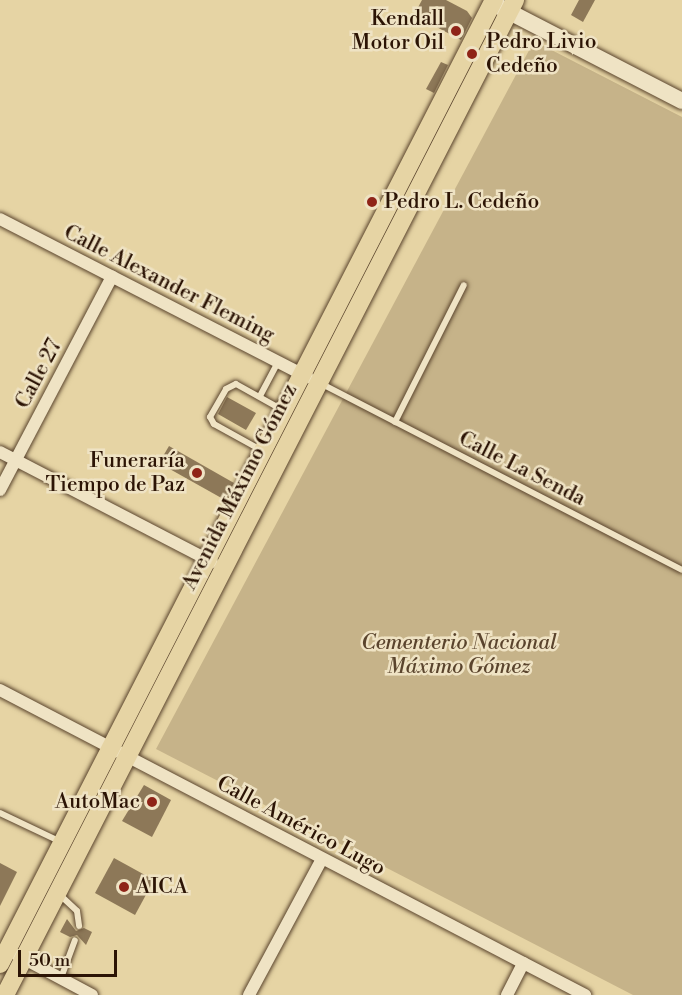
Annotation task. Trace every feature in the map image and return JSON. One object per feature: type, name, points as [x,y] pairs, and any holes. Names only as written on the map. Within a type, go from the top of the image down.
[{"type":"main road","points":[[491,1],[512,6],[682,101]]},
{"type":"main road","name":"Avenida Máximo Gómez","points":[[216,564],[264,452],[285,411],[311,379],[491,1]]},
{"type":"main road","name":"Avenida Máximo Gómez","points":[[5,995],[57,892],[118,752],[311,379],[512,6]]},
{"type":"main road","name":"Avenida Máximo Gómez","points":[[2,954],[62,843],[118,752]]},
{"type":"street","name":"Calle Alexander Fleming","points":[[0,219],[311,379]]},
{"type":"street","name":"Calle 27","points":[[0,490],[112,277]]},
{"type":"street","points":[[0,452],[216,564]]},
{"type":"street","name":"Calle Américo Lugo","points":[[0,690],[585,995]]},
{"type":"street","points":[[249,995],[322,859]]},
{"type":"street","points":[[2,954],[23,959],[92,995]]},
{"type":"street","points":[[507,995],[523,963]]},
{"type":"lane","points":[[395,422],[464,285]]},
{"type":"lane","points":[[260,396],[278,362]]},
{"type":"lane","name":"Calle La Senda","points":[[311,379],[682,570]]},
{"type":"lane","points":[[264,452],[210,420],[231,385],[243,386],[285,411]]},
{"type":"lane","points":[[0,813],[62,843]]},
{"type":"lane","points":[[57,892],[77,911],[79,926]]},
{"type":"lane","points":[[60,978],[75,940]]},
{"type":"green space","name":"Cementerio Nacional Máximo Gómez","points":[[534,41],[682,117],[682,995],[633,995],[156,749]]},
{"type":"building","name":"Kendall Motor Oil","points":[[422,0],[446,0],[467,11],[472,18],[461,40],[414,15]]},
{"type":"building","points":[[579,0],[595,0],[583,22],[571,15]]},
{"type":"building","name":"Pedro Livio Cedeño","points":[[441,62],[448,65],[434,93],[426,89]]},
{"type":"building","points":[[227,397],[256,413],[246,430],[218,414]]},
{"type":"building","name":"Funeraría Tiempo de Paz","points":[[169,446],[234,483],[225,500],[159,463]]},
{"type":"building","points":[[144,785],[171,800],[152,837],[122,821]]},
{"type":"building","name":"AICA","points":[[114,858],[154,880],[135,915],[95,893]]},
{"type":"building","points":[[0,863],[17,872],[0,906]]},
{"type":"building","points":[[67,919],[76,931],[84,928],[92,932],[86,945],[77,935],[70,937],[60,932]]},
{"type":"place","name":"Kendall Motor Oil","points":[[456,31]]},
{"type":"place","name":"Pedro Livio Cedeño","points":[[472,54]]},
{"type":"place","name":"Pedro L. Cedeño","points":[[372,202]]},
{"type":"place","name":"Funeraría Tiempo de Paz","points":[[197,473]]},
{"type":"place","name":"AutoMac","points":[[152,802]]},
{"type":"place","name":"AICA","points":[[124,887]]}]
